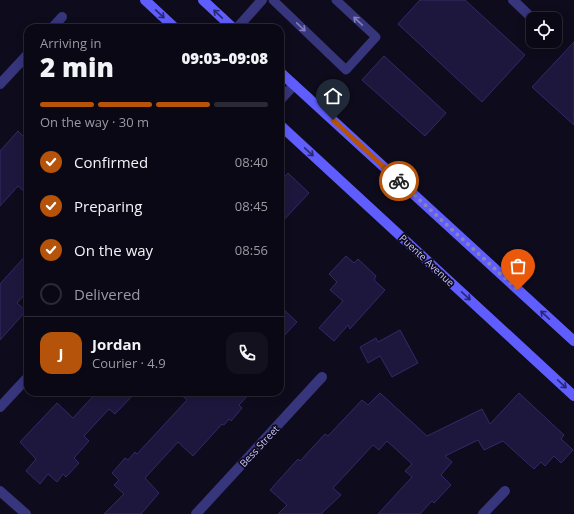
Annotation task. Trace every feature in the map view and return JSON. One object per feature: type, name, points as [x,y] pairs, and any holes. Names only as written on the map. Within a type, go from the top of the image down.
[{"type":"main road","points":[[145,0],[171,24]]},
{"type":"main road","points":[[203,0],[229,24]]},
{"type":"main road","points":[[284,76],[574,341]]},
{"type":"main road","name":"Puente Avenue","points":[[284,129],[574,396]]},
{"type":"street","points":[[240,24],[262,0]]},
{"type":"street","points":[[513,0],[526,12]]},
{"type":"street","points":[[56,24],[62,17]]},
{"type":"street","points":[[0,84],[24,58]]},
{"type":"street","points":[[284,96],[294,85]]},
{"type":"street","name":"Bess Street","points":[[196,514],[322,377]]},
{"type":"street","points":[[0,407],[24,380]]},
{"type":"street","points":[[0,491],[26,514]]},
{"type":"street","points":[[483,514],[505,491]]},
{"type":"lane","points":[[273,0],[346,70],[376,37],[336,0]]},
{"type":"building","points":[[420,0],[465,0],[525,55],[482,102],[398,24]]},
{"type":"building","points":[[574,42],[574,125],[532,87]]},
{"type":"building","points":[[384,56],[446,113],[425,136],[362,80]]},
{"type":"building","points":[[18,131],[24,137],[24,191],[18,186],[0,206],[0,151]]},
{"type":"building","points":[[288,173],[309,193],[284,220],[284,178]]},
{"type":"building","points":[[346,256],[354,263],[358,259],[376,276],[374,280],[385,290],[350,329],[348,325],[334,341],[319,328],[343,301],[330,290],[337,282],[329,274]]},
{"type":"building","points":[[24,257],[24,295],[17,303],[24,309],[24,313],[0,340],[0,284]]},
{"type":"building","points":[[284,310],[297,322],[284,336]]},
{"type":"building","points":[[400,330],[418,363],[392,377],[380,356],[368,363],[360,347],[376,338],[378,342]]},
{"type":"building","points":[[380,393],[427,436],[482,409],[490,424],[519,393],[564,435],[561,439],[573,450],[561,463],[554,456],[545,466],[541,462],[534,469],[503,441],[484,450],[478,440],[445,456],[452,462],[441,475],[451,485],[434,503],[432,501],[420,514],[378,514],[412,477],[405,471],[412,464],[387,441],[379,450],[373,445],[333,488],[341,495],[321,514],[278,514],[287,505],[270,490],[298,459],[300,461],[325,434],[328,436],[362,400],[368,405]]},
{"type":"building","points":[[93,396],[132,396],[115,414],[109,409],[84,436],[89,441],[74,458],[79,463],[66,477],[63,474],[57,482],[48,474],[40,484],[26,471],[36,459],[20,442],[57,403],[73,418]]},
{"type":"building","points":[[182,396],[247,396],[239,405],[242,408],[231,421],[229,419],[224,425],[222,424],[193,456],[178,442],[145,478],[159,493],[141,514],[104,514],[124,494],[114,485],[119,480],[112,473],[125,458],[128,460],[135,452],[137,454],[187,400]]},
{"type":"way so far","points":[[399,181],[518,290]]},
{"type":"route","points":[[333,120],[399,181]]}]
